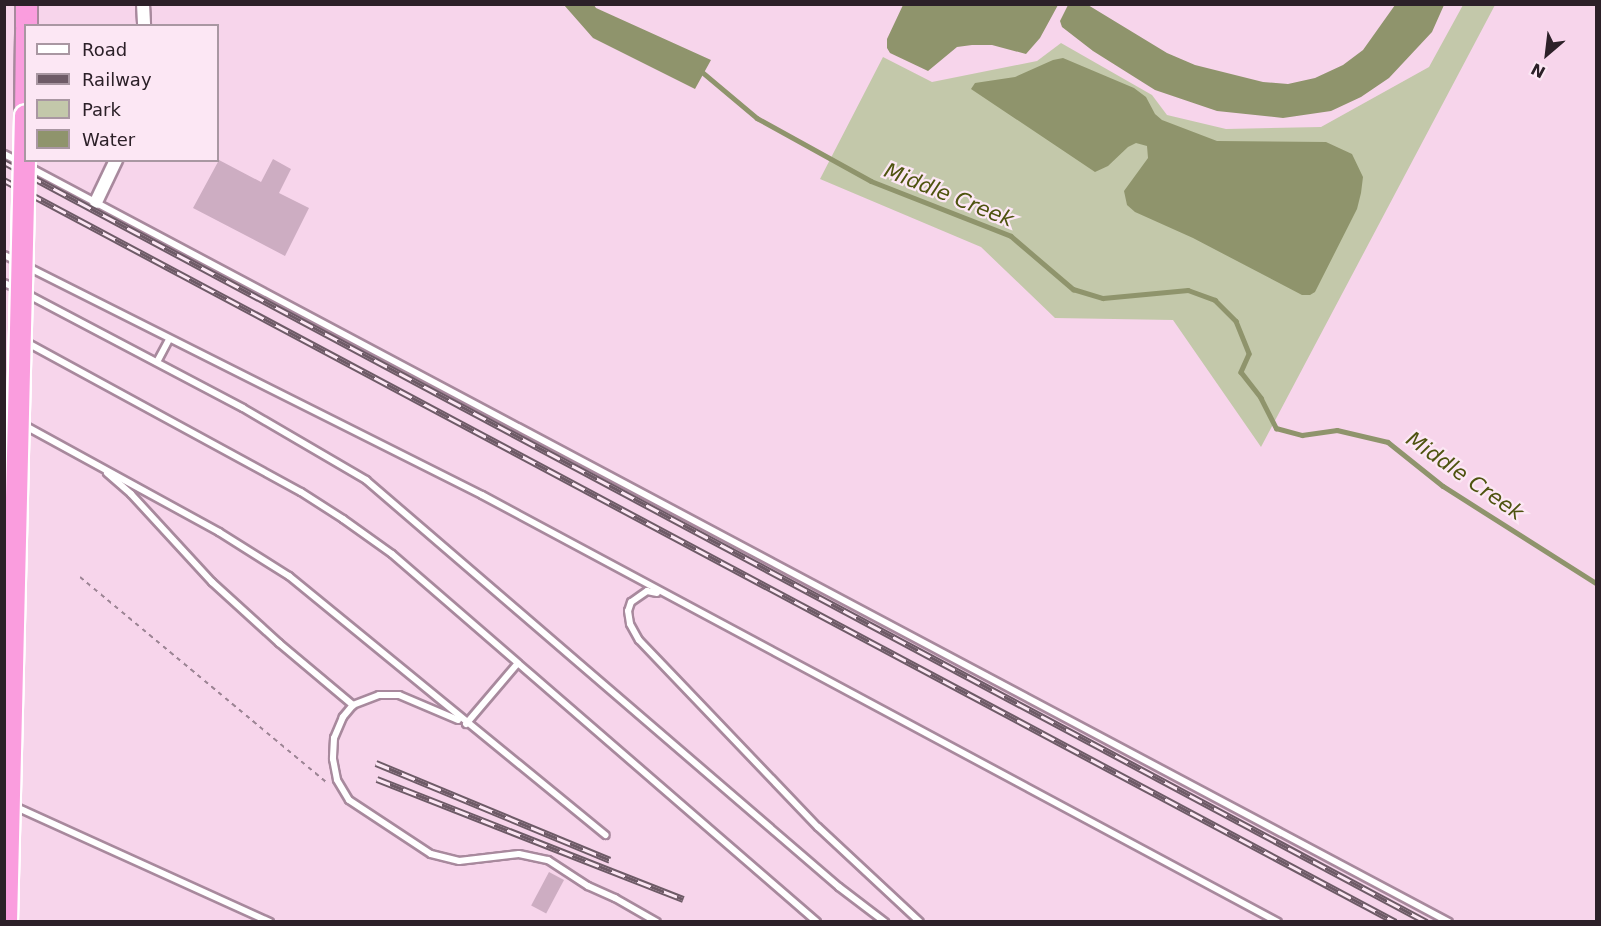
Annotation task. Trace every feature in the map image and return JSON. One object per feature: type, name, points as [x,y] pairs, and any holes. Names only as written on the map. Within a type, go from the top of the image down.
[{"type":"highway","points":[[26,4],[26,24]]},
{"type":"highway","points":[[6,921],[25,162]]},
{"type":"street","points":[[143,4],[144,24]]},
{"type":"street","points":[[96,202],[115,162]]},
{"type":"lane","points":[[4,154],[1449,921]]},
{"type":"lane","points":[[4,255],[482,495],[663,594],[1278,921]]},
{"type":"lane","points":[[4,283],[299,439],[366,480],[839,887],[885,921]]},
{"type":"lane","points":[[14,336],[301,492],[392,554],[817,921]]},
{"type":"lane","points":[[157,362],[169,339]]},
{"type":"lane","points":[[4,415],[219,532],[289,576],[466,724],[606,835]]},
{"type":"lane","points":[[96,464],[131,494],[212,582],[279,643],[353,705]]},
{"type":"lane","points":[[663,594],[647,591],[631,602],[628,611],[630,624],[639,640],[818,827],[920,921]]},
{"type":"lane","points":[[466,724],[518,663]]},
{"type":"lane","points":[[466,724],[399,695],[379,695],[353,705],[343,717],[334,738],[333,759],[337,780],[349,800],[431,854],[459,861],[519,854],[548,860],[588,886],[615,897],[657,921]]},
{"type":"lane","points":[[4,802],[46,818],[270,921]]},
{"type":"path","points":[[80,577],[286,751],[349,800]]},
{"type":"green space","points":[[1463,5],[1495,5],[1261,447],[1173,320],[1055,318],[981,247],[820,179],[883,57],[932,82],[1037,61],[1061,43],[1152,95],[1167,115],[1226,129],[1321,127],[1429,67]]},
{"type":"water","points":[[903,4],[1058,5],[1040,38],[1026,54],[992,45],[957,47],[928,71],[890,53],[887,48],[887,39]]},
{"type":"water","points":[[564,5],[594,5],[596,8],[711,60],[695,89],[593,38]]},
{"type":"water","points":[[1068,5],[1088,5],[1167,53],[1195,65],[1263,82],[1288,84],[1315,78],[1343,65],[1363,50],[1395,5],[1444,5],[1432,32],[1389,78],[1361,97],[1331,111],[1283,118],[1217,111],[1155,90],[1093,51],[1062,27],[1060,21]]},
{"type":"water","points":[[1063,58],[1134,88],[1146,97],[1155,114],[1162,120],[1217,141],[1326,142],[1352,154],[1363,177],[1357,209],[1315,292],[1302,295],[1193,238],[1135,212],[1127,205],[1124,191],[1148,158],[1147,146],[1136,143],[1128,147],[1108,166],[1095,172],[971,89],[975,83],[1015,77],[1053,60]]},
{"type":"building","points":[[273,159],[291,169],[279,193],[309,208],[285,256],[193,208],[219,160],[261,182]]},
{"type":"building","points":[[549,872],[564,880],[546,914],[531,906]]},
{"type":"waterway","name":"Middle Creek","points":[[701,71],[757,118],[871,181],[1011,236],[1073,289],[1103,298],[1188,290],[1215,300],[1236,321],[1249,354],[1241,372],[1261,398],[1276,428],[1302,435],[1337,430],[1388,442],[1443,486],[1596,583]]},
{"type":"railway","points":[[4,162],[1427,922]]},
{"type":"railway","points":[[4,180],[1396,922]]},
{"type":"railway","points":[[376,763],[610,860]]},
{"type":"railway","points":[[377,779],[683,899]]}]
